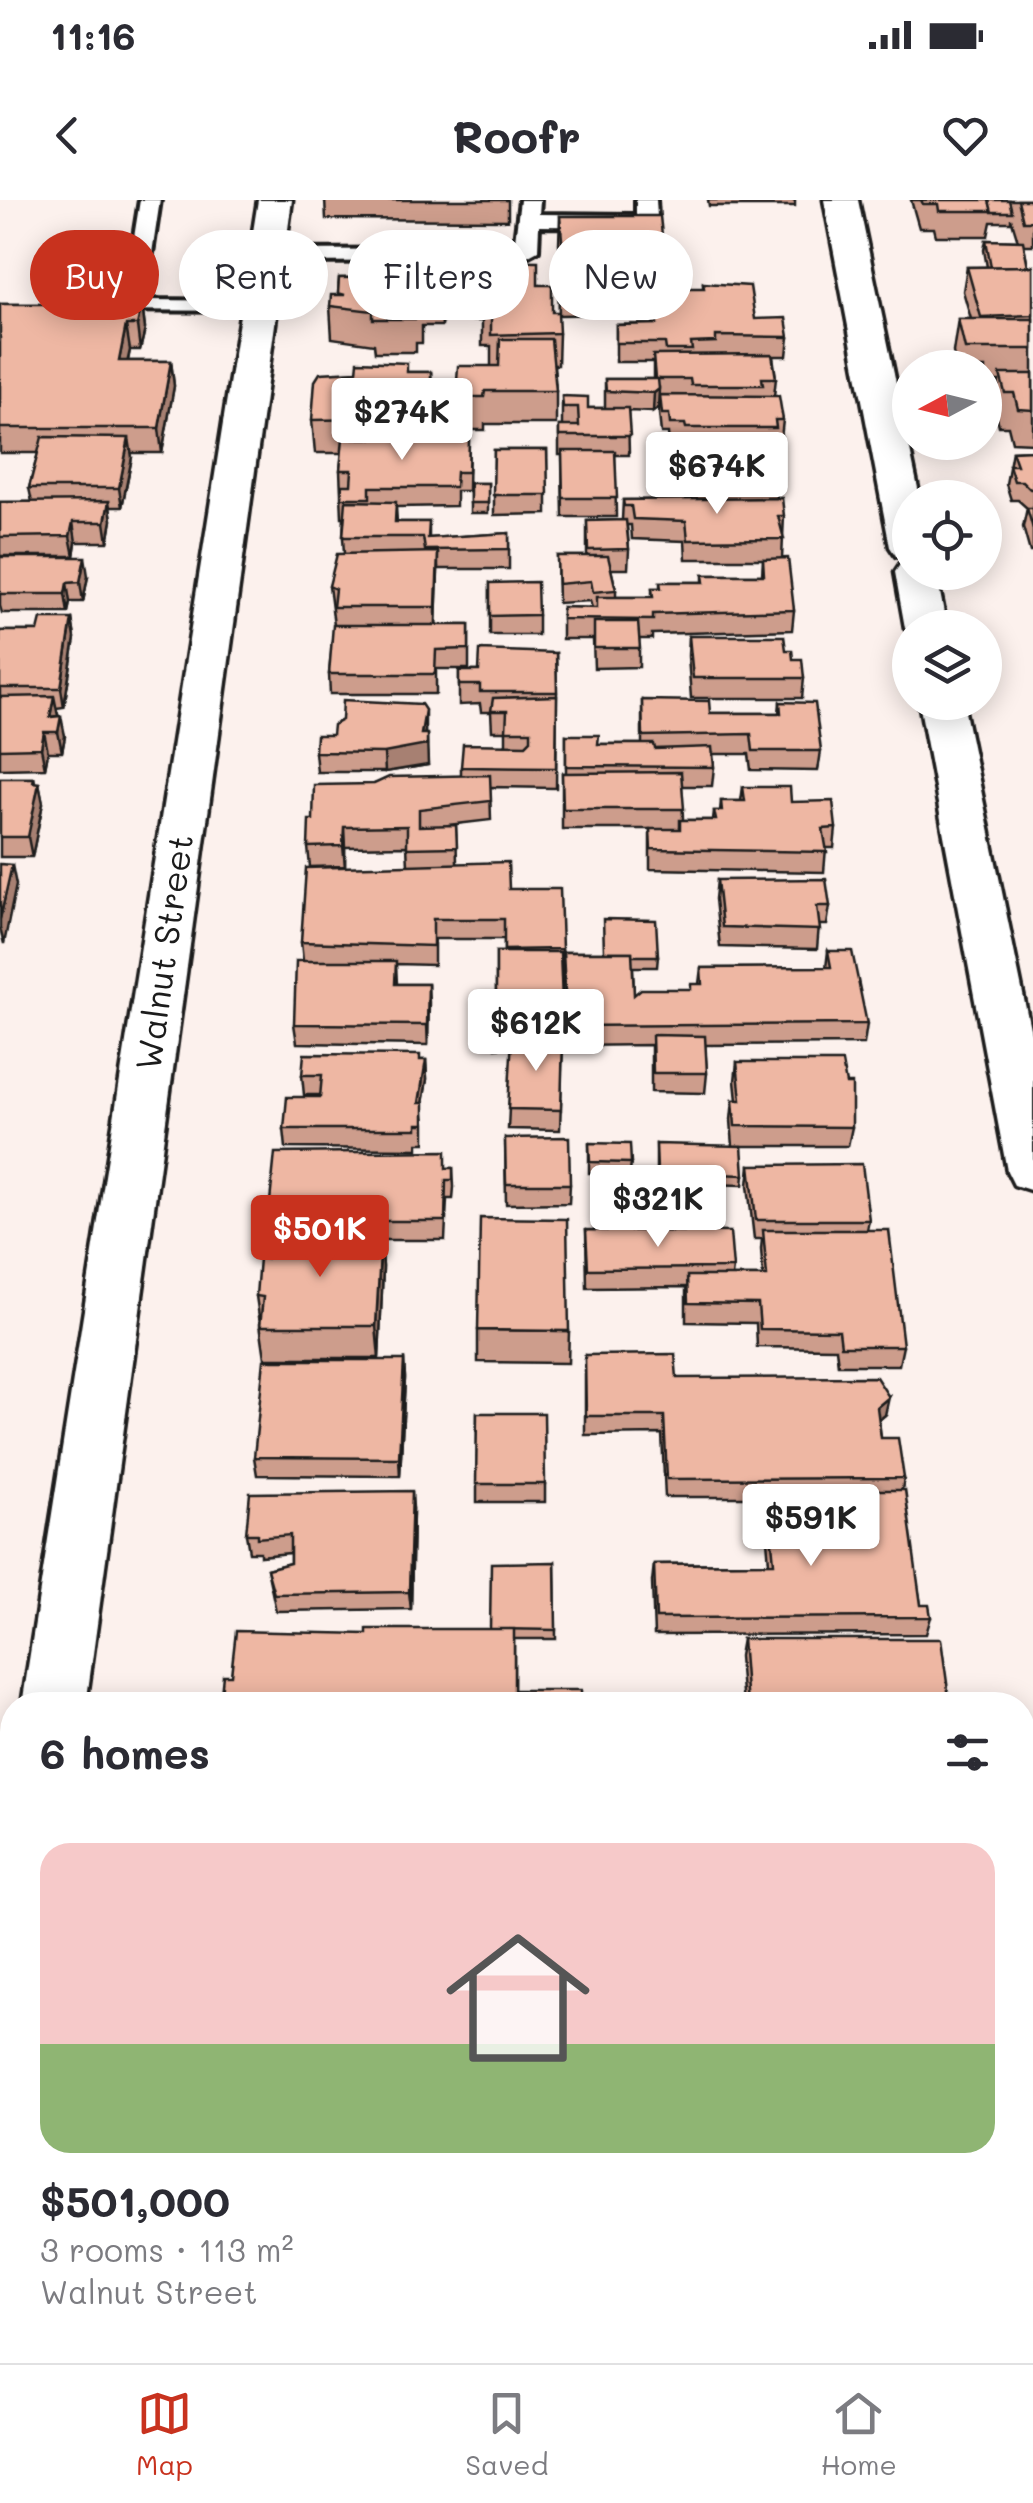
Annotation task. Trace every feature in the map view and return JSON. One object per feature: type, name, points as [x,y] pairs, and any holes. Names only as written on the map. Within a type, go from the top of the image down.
[{"type":"street","name":"Walnut Street","points":[[270,230],[274,200]]},
{"type":"street","points":[[840,200],[896,480]]},
{"type":"street","name":"Walnut Street","points":[[56,1692],[256,320]]},
{"type":"street","points":[[944,720],[1033,1172]]},
{"type":"lane","points":[[145,230],[150,200]]},
{"type":"lane","points":[[328,256],[518,255],[528,250],[530,210],[638,221],[647,217],[646,200]]},
{"type":"building","points":[[921,200],[989,200],[992,211],[939,211],[938,204],[923,204]]},
{"type":"building","points":[[989,200],[1009,200],[1012,212],[992,212]]},
{"type":"building","points":[[1018,200],[1033,200],[1033,221],[1023,221]]},
{"type":"building","points":[[560,216],[660,216],[661,230],[561,230]]},
{"type":"building","points":[[986,240],[1023,241],[1028,266],[991,267]]},
{"type":"building","points":[[529,261],[538,261],[538,285],[549,285],[549,320],[558,320],[559,333],[491,335],[491,320],[529,320]]},
{"type":"building","points":[[1033,266],[1033,315],[981,317],[967,267]]},
{"type":"building","points":[[339,278],[348,278],[348,308],[330,306],[331,295],[345,295],[338,293]]},
{"type":"building","points":[[703,283],[750,286],[755,319],[786,318],[789,337],[716,336],[716,342],[691,343],[692,350],[666,350],[665,343],[616,343],[616,325],[693,320],[693,288],[704,288]]},
{"type":"building","points":[[0,304],[30,304],[30,320],[138,320],[137,325],[126,325],[119,361],[171,361],[159,428],[0,428]]},
{"type":"building","points":[[958,319],[1033,319],[1033,349],[965,349]]},
{"type":"building","points":[[500,339],[551,339],[556,391],[485,391],[484,397],[456,397],[458,366],[499,366]]},
{"type":"building","points":[[772,354],[776,378],[762,378],[763,385],[691,385],[690,379],[655,379],[653,355]]},
{"type":"building","points":[[358,361],[407,363],[407,372],[431,372],[431,407],[378,411],[378,406],[373,406],[371,419],[312,420],[315,381],[320,373],[357,371]]},
{"type":"building","points":[[1002,374],[1033,374],[1033,410],[1018,409],[1014,393],[1005,393]]},
{"type":"building","points":[[605,379],[658,379],[659,389],[654,393],[606,391]]},
{"type":"building","points":[[660,395],[779,396],[783,420],[775,420],[776,428],[686,428],[685,424],[670,424],[669,414],[662,414]]},
{"type":"building","points":[[562,396],[588,397],[588,408],[628,408],[630,436],[559,436],[559,426],[579,426],[578,407],[563,407]]},
{"type":"building","points":[[42,437],[129,438],[119,488],[29,488]]},
{"type":"building","points":[[343,438],[469,439],[468,472],[456,472],[455,487],[370,487],[370,498],[341,498],[342,485],[351,485],[352,470],[340,470]]},
{"type":"building","points":[[676,439],[778,439],[781,461],[774,461],[778,487],[702,487],[701,482],[680,482]]},
{"type":"building","points":[[494,450],[547,450],[548,495],[493,495]]},
{"type":"building","points":[[1033,450],[1030,489],[1022,481],[1014,481],[1009,465],[1017,465],[1012,451]]},
{"type":"building","points":[[562,451],[615,451],[617,498],[563,498]]},
{"type":"building","points":[[470,483],[488,483],[488,503],[470,503]]},
{"type":"building","points":[[782,498],[784,516],[778,516],[784,539],[688,540],[686,521],[633,519],[631,506],[624,506],[623,500]]},
{"type":"building","points":[[109,501],[105,522],[73,522],[70,536],[0,537],[0,502]]},
{"type":"building","points":[[346,501],[396,502],[395,522],[429,522],[428,538],[509,533],[509,549],[425,550],[423,537],[343,537]]},
{"type":"building","points":[[1027,508],[1033,508],[1033,529]]},
{"type":"building","points":[[626,520],[629,549],[588,550],[587,521]]},
{"type":"building","points":[[438,552],[436,607],[333,607],[335,589],[329,586],[337,554]]},
{"type":"building","points":[[557,556],[608,556],[616,590],[593,592],[591,581],[558,584]]},
{"type":"building","points":[[0,557],[85,557],[80,582],[67,583],[65,594],[0,594]]},
{"type":"building","points":[[788,558],[794,610],[653,614],[653,620],[562,619],[562,607],[597,608],[597,597],[653,597],[652,588],[661,588],[660,582],[704,582],[703,575],[764,575],[763,559]]},
{"type":"building","points":[[537,582],[538,615],[490,616],[490,583]]},
{"type":"building","points":[[41,619],[72,619],[61,688],[0,688],[0,631],[38,631]]},
{"type":"building","points":[[594,622],[638,622],[640,648],[594,648]]},
{"type":"building","points":[[333,625],[469,625],[469,649],[436,650],[435,674],[329,674]]},
{"type":"building","points":[[689,636],[784,636],[786,650],[792,650],[793,659],[802,659],[804,678],[693,678]]},
{"type":"building","points":[[480,650],[556,653],[557,692],[480,692],[480,685],[459,685],[459,671],[479,671]]},
{"type":"building","points":[[54,696],[50,717],[61,716],[58,732],[44,732],[41,748],[0,749],[0,697]]},
{"type":"building","points":[[557,696],[556,768],[461,767],[463,744],[526,745],[531,740],[531,731],[506,731],[507,711],[491,711],[493,698]]},
{"type":"building","points":[[343,700],[421,704],[425,710],[421,734],[427,734],[427,745],[384,753],[315,752],[316,735],[332,735],[333,725],[342,720]]},
{"type":"building","points":[[642,700],[709,701],[710,713],[781,713],[780,702],[815,703],[821,751],[753,751],[751,734],[643,736]]},
{"type":"building","points":[[566,735],[599,735],[598,744],[654,744],[655,749],[712,747],[714,767],[566,766]]},
{"type":"building","points":[[681,772],[684,809],[563,809],[562,773]]},
{"type":"building","points":[[490,775],[491,801],[419,809],[419,826],[456,825],[457,847],[407,848],[407,826],[344,827],[343,846],[308,847],[314,785],[374,784],[389,777]]},
{"type":"building","points":[[0,778],[34,778],[33,782],[39,783],[28,837],[0,837]]},
{"type":"building","points":[[743,787],[790,787],[791,802],[833,801],[836,828],[823,829],[827,852],[651,849],[650,829],[680,829],[680,820],[716,820],[714,811],[722,811],[721,801],[745,801]]},
{"type":"building","points":[[508,862],[509,889],[560,889],[562,949],[504,950],[504,919],[433,919],[433,946],[301,942],[306,868]]},
{"type":"building","points":[[0,864],[12,865],[0,919]]},
{"type":"building","points":[[826,879],[830,906],[817,906],[820,930],[722,927],[717,880]]},
{"type":"building","points":[[603,919],[656,920],[658,956],[604,952]]},
{"type":"building","points":[[828,951],[852,951],[867,1024],[567,1026],[563,952],[632,952],[634,995],[641,989],[691,989],[691,984],[702,984],[701,968],[831,967]]},
{"type":"building","points":[[496,952],[560,952],[563,1027],[496,1028]]},
{"type":"building","points":[[296,961],[396,961],[395,984],[428,984],[427,1025],[294,1024]]},
{"type":"building","points":[[652,1035],[705,1036],[707,1073],[653,1073]]},
{"type":"building","points":[[512,1037],[563,1038],[561,1110],[508,1109]]},
{"type":"building","points":[[304,1054],[420,1055],[420,1060],[426,1060],[419,1103],[424,1103],[424,1124],[417,1124],[417,1129],[284,1129],[287,1097],[320,1097],[322,1075],[302,1075]]},
{"type":"building","points":[[737,1062],[842,1062],[846,1084],[852,1084],[852,1127],[735,1126],[733,1100],[741,1100]]},
{"type":"building","points":[[569,1137],[570,1184],[506,1184],[505,1138]]},
{"type":"building","points":[[589,1143],[630,1144],[631,1163],[590,1162]]},
{"type":"building","points":[[656,1144],[742,1146],[744,1175],[657,1172]]},
{"type":"building","points":[[446,1151],[446,1168],[453,1168],[453,1180],[446,1180],[445,1221],[268,1221],[275,1153]]},
{"type":"building","points":[[862,1164],[869,1220],[756,1220],[750,1165]]},
{"type":"building","points":[[480,1218],[567,1219],[569,1331],[478,1330]]},
{"type":"building","points":[[586,1230],[730,1232],[733,1268],[588,1269]]},
{"type":"building","points":[[763,1230],[889,1230],[903,1346],[841,1346],[839,1330],[760,1329],[758,1304],[688,1303],[687,1276],[767,1276]]},
{"type":"building","points":[[268,1232],[381,1235],[376,1326],[260,1326],[263,1297],[256,1296],[259,1258],[266,1259]]},
{"type":"building","points":[[675,1354],[677,1378],[876,1377],[889,1397],[877,1407],[881,1438],[898,1438],[904,1478],[667,1479],[664,1416],[586,1416],[585,1355]]},
{"type":"building","points":[[264,1360],[404,1360],[399,1458],[254,1457]]},
{"type":"building","points":[[477,1413],[544,1413],[545,1484],[476,1484]]},
{"type":"building","points":[[828,1490],[905,1490],[921,1605],[929,1605],[931,1617],[656,1618],[654,1564],[774,1563],[770,1522],[830,1522]]},
{"type":"building","points":[[412,1491],[409,1592],[274,1594],[267,1569],[290,1563],[290,1535],[257,1538],[257,1534],[246,1534],[250,1493]]},
{"type":"building","points":[[555,1562],[556,1630],[490,1629],[491,1563]]},
{"type":"building","points":[[367,1629],[514,1629],[514,1690],[581,1692],[221,1692],[223,1675],[231,1675],[236,1631],[367,1634]]},
{"type":"building","points":[[742,1639],[941,1639],[948,1692],[746,1692]]}]
